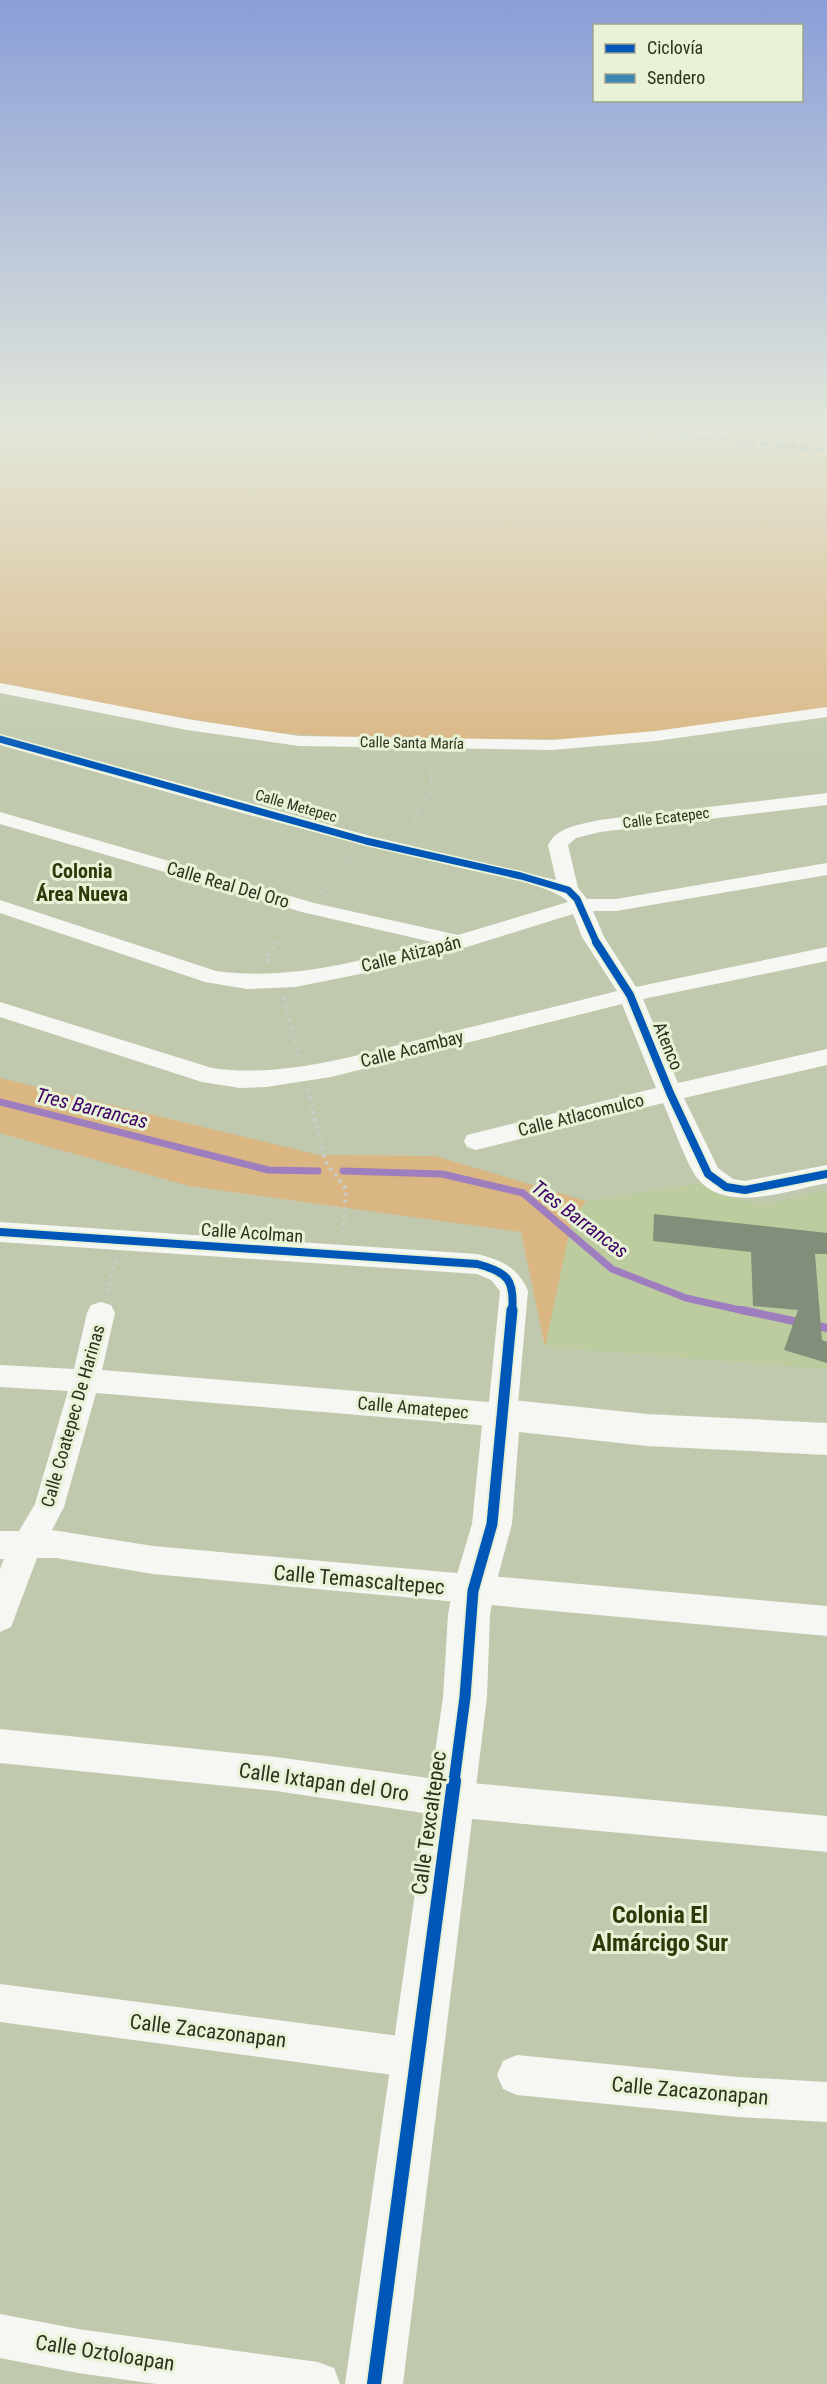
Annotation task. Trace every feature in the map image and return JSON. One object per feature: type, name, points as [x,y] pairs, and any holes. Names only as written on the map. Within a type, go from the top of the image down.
[{"type":"street","name":"Calle Santa María","points":[[0,688],[265,737],[299,741],[434,744],[580,743],[656,736],[827,712]]},
{"type":"street","name":"Calle Metepec","points":[[0,739],[366,841],[521,876],[574,898]]},
{"type":"street","name":"Calle Ecatepec","points":[[574,898],[558,845],[563,837],[569,834],[598,826],[827,799]]},
{"type":"street","name":"Calle Real Del Oro","points":[[0,818],[309,908],[459,942]]},
{"type":"street","name":"Calle Atizapán","points":[[0,906],[213,977],[232,981],[277,981],[370,965],[459,942],[574,898],[616,905],[827,869]]},
{"type":"street","name":"Atenco","points":[[574,898],[593,937],[630,995],[670,1092],[708,1174],[726,1187],[755,1190],[827,1174]]},
{"type":"street","name":"Calle Acambay","points":[[0,1009],[225,1079],[266,1079],[304,1074],[409,1051],[630,995],[827,954]]},
{"type":"street","name":"Calle Atlacomulco","points":[[476,1141],[670,1092],[827,1057]]},
{"type":"street","name":"Calle Acolman","points":[[0,1232],[477,1264],[500,1272]]},
{"type":"street","name":"Calle Texcaltepec","points":[[374,2384],[465,1697],[473,1591],[492,1524],[514,1292],[512,1284],[500,1272]]},
{"type":"street","name":"Calle Coatepec De Harinas","points":[[0,1617],[18,1562],[13,1545],[49,1507],[85,1382],[101,1313]]},
{"type":"street","name":"Calle Amatepec","points":[[0,1376],[122,1383],[502,1415],[647,1430],[827,1439]]},
{"type":"street","name":"Calle Temascaltepec","points":[[13,1545],[56,1545],[153,1560],[473,1591],[827,1621]]},
{"type":"street","name":"Calle Ixtapan del Oro","points":[[0,1746],[276,1774],[450,1799],[827,1834]]},
{"type":"street","name":"Calle Zacazonapan","points":[[0,2003],[416,2058]]},
{"type":"street","name":"Calle Zacazonapan","points":[[517,2075],[738,2097],[827,2102]]},
{"type":"street","name":"Calle Oztoloapan","points":[[0,2336],[78,2351],[318,2384]]},
{"type":"path","points":[[405,849],[421,806],[430,794],[434,744]]},
{"type":"path","points":[[342,1256],[346,1189],[324,1161],[287,1006],[266,956],[366,841]]},
{"type":"path","points":[[101,1313],[121,1241]]},
{"type":"shaded area","points":[[0,543],[827,543],[827,712],[707,728],[578,739],[363,739],[268,732],[135,710],[0,683]]},
{"type":"shaded area","points":[[0,1078],[319,1155],[435,1156],[586,1201],[572,1220],[545,1347],[521,1232],[189,1186],[0,1133]]},
{"type":"shaded area","points":[[711,1182],[715,1193],[763,1205],[827,1190],[827,1369],[545,1347],[572,1220],[586,1201]]},
{"type":"building","points":[[654,1214],[827,1233],[827,1254],[815,1254],[822,1340],[827,1342],[827,1363],[784,1350],[798,1310],[753,1306],[751,1252],[653,1241]]},
{"type":"waterway","name":"Tres Barrancas","points":[[0,1102],[268,1170],[318,1171]]},
{"type":"waterway","name":"Tres Barrancas","points":[[343,1171],[442,1174],[523,1193],[612,1269],[686,1298],[749,1312]]},
{"type":"waterway","name":"Tres Barrancas","points":[[742,1310],[803,1323]]},
{"type":"waterway","name":"Tres Barrancas","points":[[814,1325],[827,1328]]},
{"type":"cycle path","points":[[0,739],[366,841],[521,876],[568,890],[577,899],[593,937],[630,995],[670,1093],[708,1174],[726,1187],[745,1190],[827,1174]]},
{"type":"cycle path","points":[[0,1232],[477,1264],[505,1276],[514,1291],[492,1524],[473,1591],[465,1697],[374,2384]]},
{"type":"district","name":"Colonia Área Nueva","points":[[82,882]]},
{"type":"district","name":"Colonia El Almárcigo Sur","points":[[660,1929]]}]
